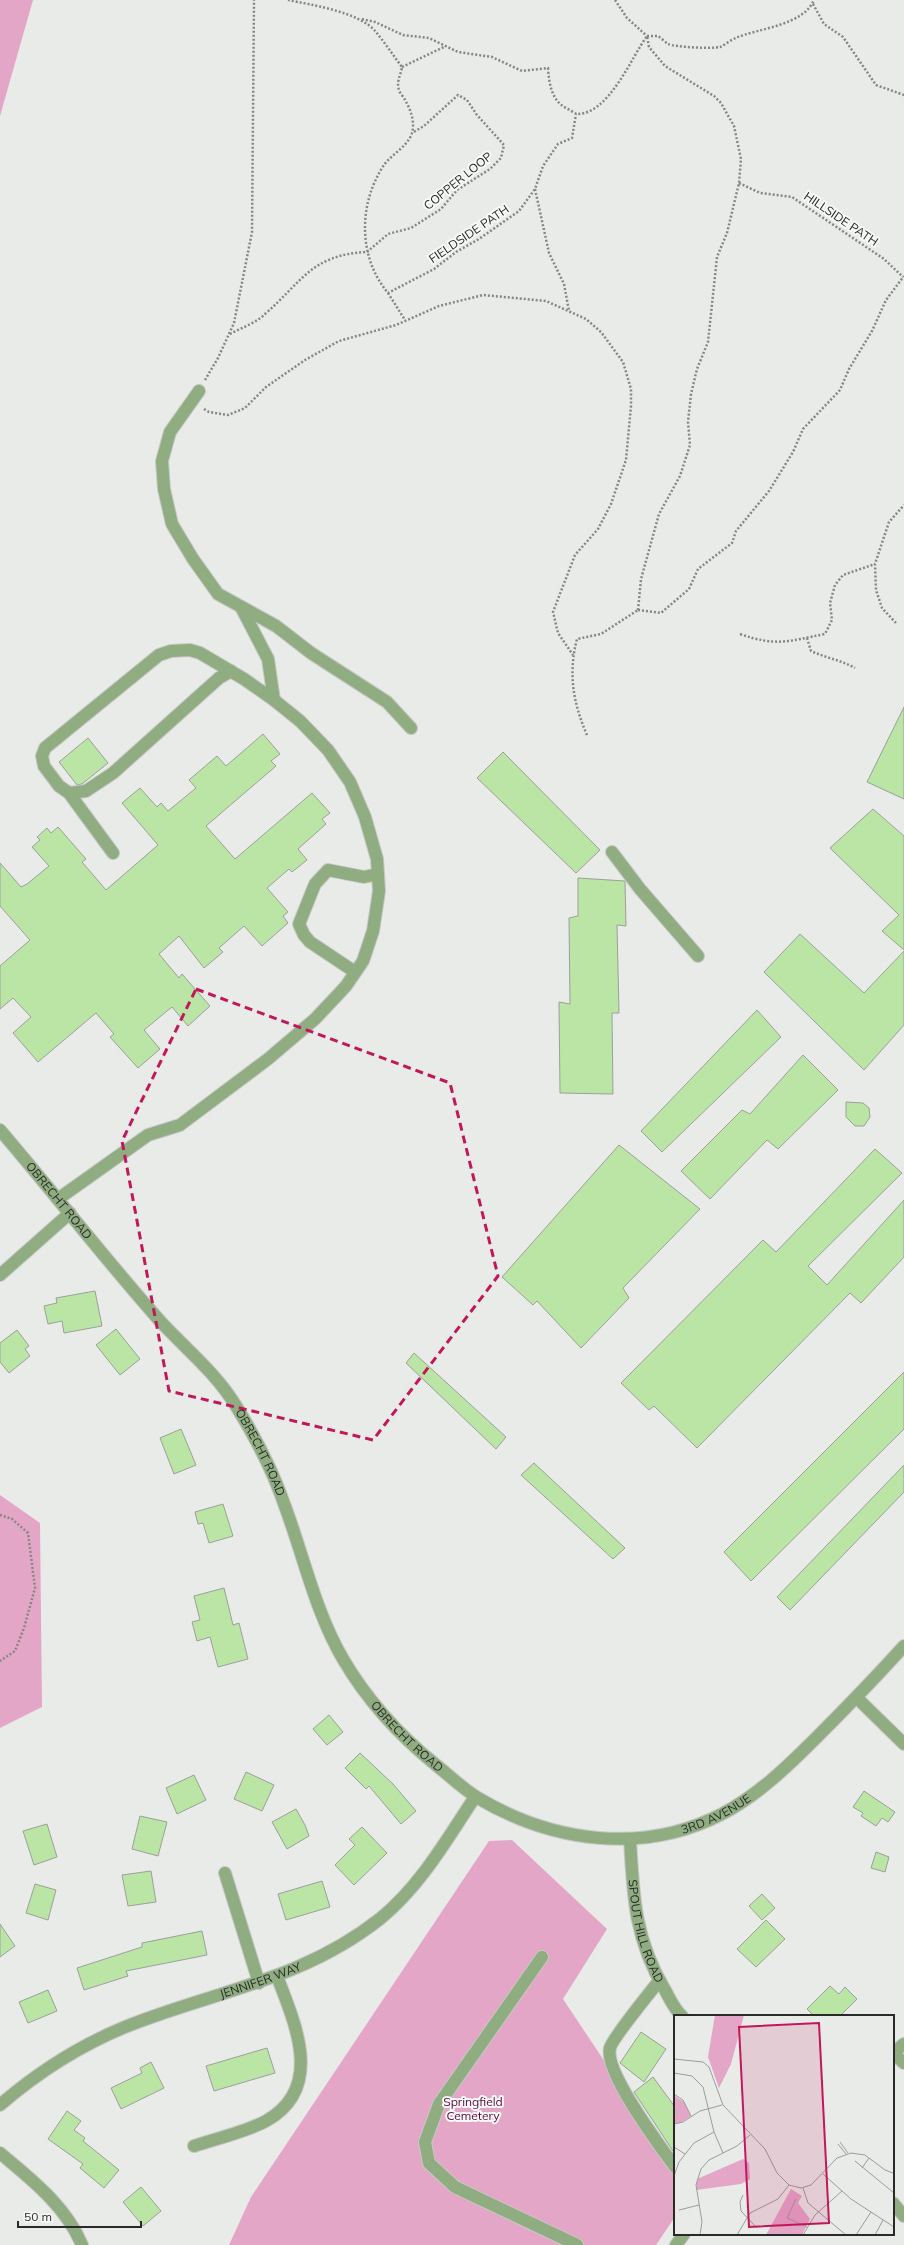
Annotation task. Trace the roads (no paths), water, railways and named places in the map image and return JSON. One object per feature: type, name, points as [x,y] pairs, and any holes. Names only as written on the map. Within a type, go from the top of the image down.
[{"type":"street","points":[[199,390],[170,432],[162,460],[165,496],[172,524],[193,559],[218,594],[276,626],[311,653],[387,702],[411,728]]},
{"type":"street","points":[[241,607],[268,659],[274,700]]},
{"type":"street","points":[[58,1199],[148,1135],[180,1125],[253,1072],[316,1019],[346,986],[363,961],[373,931],[379,891],[377,859],[366,817],[350,782],[328,750],[300,721],[274,700],[231,671],[200,653],[190,650],[171,651],[159,655],[45,748],[42,756],[44,766],[59,786],[69,793],[113,853]]},
{"type":"street","points":[[69,793],[86,791],[113,773],[219,678],[231,671]]},
{"type":"street","points":[[612,852],[640,889],[698,956]]},
{"type":"street","points":[[355,972],[310,942],[304,935],[299,924],[315,884],[328,870],[364,878],[378,874]]},
{"type":"street","name":"OBRECHT ROAD","points":[[0,1130],[161,1321],[222,1385],[236,1405],[274,1477],[328,1628],[343,1659],[365,1692],[394,1726],[423,1754],[475,1797]]},
{"type":"street","points":[[0,1275],[70,1213]]},
{"type":"street","name":"3RD AVENUE","points":[[475,1797],[505,1813],[558,1832],[603,1839],[630,1840],[659,1836],[686,1829],[722,1814],[776,1778],[857,1698],[904,1646]]},
{"type":"street","points":[[857,1698],[904,1744]]},
{"type":"street","name":"JENNIFER WAY","points":[[0,2105],[54,2063],[125,2027],[259,1983],[311,1962],[381,1918],[410,1889],[431,1863],[475,1797]]},
{"type":"street","name":"SPOUT HILL ROAD","points":[[630,1840],[633,1884],[639,1929],[644,1951],[659,1981],[681,2015]]},
{"type":"street","points":[[225,1873],[259,1983]]},
{"type":"street","points":[[542,1957],[439,2104],[425,2142],[429,2163],[455,2187],[577,2245]]},
{"type":"street","points":[[194,2146],[265,2122],[283,2110],[294,2093],[300,2075],[300,2043],[278,1976]]},
{"type":"street","points":[[659,1981],[610,2047],[610,2065],[641,2119],[674,2166]]},
{"type":"street","points":[[894,2052],[904,2044]]},
{"type":"street","points":[[894,2054],[904,2063]]},
{"type":"street","points":[[0,2153],[32,2180],[58,2207],[73,2225],[82,2245]]},
{"type":"street","points":[[894,2204],[904,2216]]},
{"type":"street","points":[[676,2245],[683,2235]]},
{"type":"park label","name":"Springfield Cemetery","points":[[473,2109]]}]
